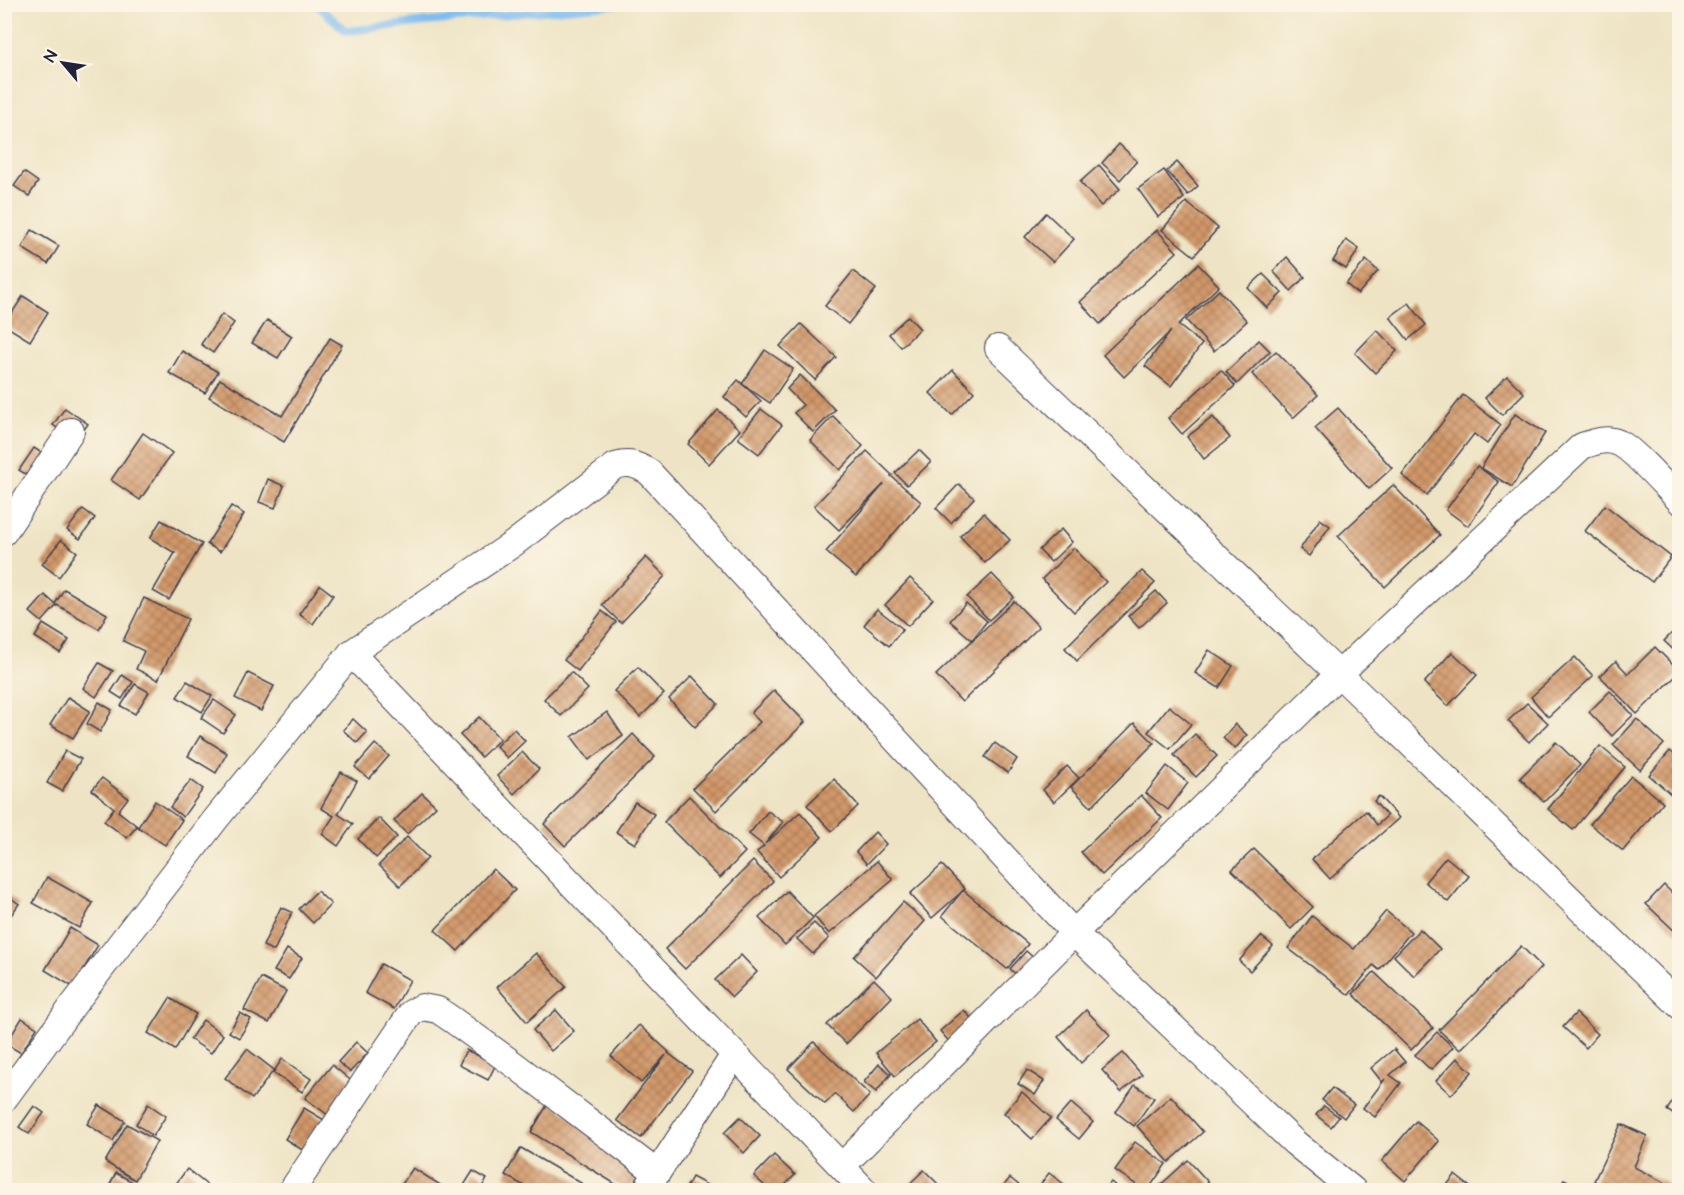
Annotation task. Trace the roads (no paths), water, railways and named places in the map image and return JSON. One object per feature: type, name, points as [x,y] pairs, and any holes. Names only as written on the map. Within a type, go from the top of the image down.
[{"type":"street","points":[[998,348],[1339,674],[1680,1006]]},
{"type":"street","points":[[4,532],[70,431]]},
{"type":"street","points":[[842,1166],[1074,933],[1339,674],[1582,446],[1601,440],[1619,443],[1680,501]]},
{"type":"street","points":[[4,1099],[215,820],[351,653],[513,544],[615,466],[626,463],[637,465],[649,472],[1074,933],[1295,1143],[1353,1191]]},
{"type":"street","points":[[351,653],[864,1191]]},
{"type":"street","points":[[292,1191],[411,1013],[422,1007],[438,1010],[525,1073],[651,1182],[734,1055]]},
{"type":"waterway","points":[[316,4],[346,31],[618,4]]}]
